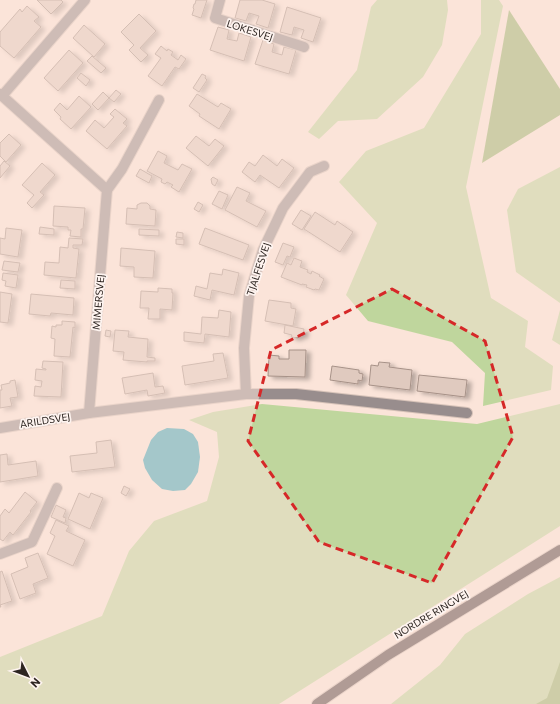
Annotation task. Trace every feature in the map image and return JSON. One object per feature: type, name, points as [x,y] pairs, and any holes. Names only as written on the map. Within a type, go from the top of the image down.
[{"type":"main road","name":"NORDRE RINGVEJ","points":[[317,704],[388,655],[560,550]]},
{"type":"street","points":[[85,0],[1,95],[107,190],[122,169],[158,100]]},
{"type":"street","name":"LOKESVEJ","points":[[220,0],[215,18],[304,47]]},
{"type":"street","name":"TJALFESVEJ","points":[[246,394],[244,348],[249,296],[263,250],[283,208],[310,172],[324,166]]},
{"type":"street","name":"MIMERSVEJ","points":[[89,413],[107,190]]},
{"type":"street","points":[[89,413],[246,394],[296,394],[467,413]]},
{"type":"street","name":"ARILDSVEJ","points":[[0,428],[89,413]]},
{"type":"street","points":[[0,554],[32,542],[57,488]]},
{"type":"highlighted area","points":[[392,289],[485,341],[513,437],[432,583],[319,542],[248,441],[271,350]]},
{"type":"green space","points":[[377,0],[447,0],[448,10],[442,45],[423,77],[377,119],[338,121],[319,139],[308,132],[357,70],[371,7]]},
{"type":"green space","points":[[481,0],[499,0],[503,6],[466,187],[491,298],[528,321],[525,347],[553,366],[551,390],[483,406],[485,373],[452,342],[368,321],[346,295],[377,223],[339,182],[366,151],[424,128],[481,34]]},
{"type":"green space","points":[[509,10],[560,89],[560,115],[482,163]]},
{"type":"green space","points":[[560,167],[560,303],[516,272],[507,210],[518,189]]},
{"type":"green space","points":[[560,310],[560,345],[552,340]]},
{"type":"green space","points":[[262,404],[477,424],[560,404],[560,526],[279,704],[0,704],[0,657],[102,616],[129,551],[154,521],[207,501],[219,457],[217,432],[189,420],[213,412]]},
{"type":"green space","points":[[560,577],[560,704],[391,704],[440,665],[465,634],[528,594]]},
{"type":"green space","points":[[560,662],[560,704],[536,704],[547,698]]},
{"type":"water","points":[[167,428],[184,429],[193,434],[198,442],[200,457],[198,472],[191,484],[185,490],[173,491],[162,489],[152,480],[145,468],[143,460],[151,440],[158,432]]},
{"type":"building","points":[[37,0],[61,0],[63,2],[51,14]]},
{"type":"building","points":[[196,0],[207,0],[201,18],[192,15]]},
{"type":"building","points":[[240,0],[262,0],[275,4],[268,28],[256,24],[259,16],[249,13],[246,21],[235,18]]},
{"type":"building","points":[[27,6],[39,17],[34,21],[41,27],[14,58],[0,46],[0,32],[20,9],[22,12]]},
{"type":"building","points":[[287,7],[321,18],[313,42],[301,38],[304,30],[294,27],[292,35],[280,32]]},
{"type":"building","points":[[139,14],[156,31],[140,48],[148,55],[141,62],[129,50],[134,45],[121,32]]},
{"type":"building","points":[[84,25],[105,44],[94,57],[73,38]]},
{"type":"building","points":[[218,27],[229,30],[227,39],[237,41],[239,33],[251,37],[244,61],[210,50]]},
{"type":"building","points":[[263,40],[274,44],[272,52],[282,55],[284,47],[296,50],[289,74],[255,64]]},
{"type":"building","points":[[161,46],[167,51],[168,49],[173,52],[171,55],[178,60],[181,55],[186,59],[179,69],[175,67],[162,86],[148,76],[161,58],[155,54]]},
{"type":"building","points":[[69,50],[83,63],[58,91],[44,78]]},
{"type":"building","points":[[92,56],[106,68],[101,73],[87,61]]},
{"type":"building","points":[[81,73],[90,80],[86,86],[77,78]]},
{"type":"building","points":[[202,74],[206,76],[205,78],[207,80],[199,92],[193,88]]},
{"type":"building","points":[[116,90],[121,94],[114,102],[109,98]]},
{"type":"building","points":[[103,92],[109,98],[98,110],[92,104]]},
{"type":"building","points":[[197,94],[218,107],[221,103],[231,109],[219,129],[199,116],[200,114],[189,106]]},
{"type":"building","points":[[79,96],[91,107],[71,129],[60,119],[61,117],[54,110],[60,103],[67,110]]},
{"type":"building","points":[[115,109],[127,119],[123,123],[127,126],[107,149],[86,131],[95,120],[104,128],[114,117],[110,114]]},
{"type":"building","points":[[9,134],[21,145],[6,162],[0,156],[0,143]]},
{"type":"building","points":[[196,136],[209,146],[215,139],[224,146],[208,166],[186,148]]},
{"type":"building","points":[[158,151],[167,156],[164,163],[178,170],[182,164],[192,169],[179,192],[171,187],[173,185],[167,182],[165,184],[161,182],[162,179],[147,171]]},
{"type":"building","points":[[263,155],[277,166],[282,159],[294,168],[279,188],[260,175],[255,182],[242,172],[249,162],[255,166]]},
{"type":"building","points":[[4,161],[10,166],[0,178],[0,166]]},
{"type":"building","points":[[42,163],[55,175],[40,192],[44,195],[32,208],[27,203],[34,195],[22,185]]},
{"type":"building","points":[[140,169],[152,176],[149,183],[136,176]]},
{"type":"building","points":[[213,177],[218,180],[215,186],[212,184],[211,179]]},
{"type":"building","points":[[237,187],[250,193],[246,201],[266,211],[257,227],[225,210]]},
{"type":"building","points":[[219,191],[228,195],[222,209],[212,204]]},
{"type":"building","points":[[198,202],[203,205],[199,212],[194,209]]},
{"type":"building","points":[[147,203],[150,206],[150,209],[156,210],[155,226],[126,224],[127,208],[137,209],[137,205]]},
{"type":"building","points":[[54,206],[85,208],[81,237],[70,236],[71,230],[68,230],[68,227],[53,226]]},
{"type":"building","points":[[301,210],[311,216],[302,230],[292,224]]},
{"type":"building","points":[[315,212],[335,225],[337,221],[353,232],[340,252],[304,229]]},
{"type":"building","points":[[40,227],[54,229],[54,235],[39,234]]},
{"type":"building","points":[[6,228],[22,230],[18,257],[0,254],[0,238],[5,239]]},
{"type":"building","points":[[205,228],[249,245],[243,260],[199,244]]},
{"type":"building","points":[[139,229],[159,230],[159,236],[139,235]]},
{"type":"building","points":[[177,232],[183,233],[183,238],[176,237]]},
{"type":"building","points":[[69,238],[83,239],[82,245],[73,245],[73,248],[79,249],[76,278],[44,275],[45,262],[59,263],[60,247],[68,248]]},
{"type":"building","points":[[176,239],[184,239],[184,245],[176,244]]},
{"type":"building","points":[[283,243],[294,247],[290,257],[287,256],[283,265],[275,262]]},
{"type":"building","points":[[121,248],[155,251],[153,278],[134,277],[134,267],[120,266]]},
{"type":"building","points":[[294,258],[302,261],[300,267],[308,270],[307,272],[311,274],[312,271],[324,279],[319,290],[314,290],[306,287],[307,285],[302,285],[281,277],[287,263],[291,265]]},
{"type":"building","points":[[4,261],[20,263],[18,272],[2,270]]},
{"type":"building","points":[[223,269],[239,273],[234,295],[212,290],[210,300],[194,296],[196,286],[207,289],[210,273],[222,275]]},
{"type":"building","points":[[3,273],[18,275],[16,288],[5,286],[6,281],[2,280]]},
{"type":"building","points":[[61,280],[75,281],[75,289],[60,288]]},
{"type":"building","points":[[158,288],[172,289],[172,310],[160,309],[160,319],[148,319],[149,308],[140,308],[141,291],[158,292]]},
{"type":"building","points":[[0,292],[12,294],[8,323],[0,322]]},
{"type":"building","points":[[31,294],[74,298],[73,315],[51,313],[50,316],[29,314]]},
{"type":"building","points":[[269,300],[291,303],[291,308],[296,309],[293,326],[265,321]]},
{"type":"building","points":[[219,310],[231,312],[229,337],[205,334],[204,343],[184,341],[184,332],[201,334],[202,317],[218,318]]},
{"type":"building","points":[[62,321],[75,322],[75,328],[73,327],[70,357],[54,356],[55,339],[51,338],[52,326],[56,327],[56,325],[62,325]]},
{"type":"building","points":[[285,325],[304,329],[303,336],[298,335],[298,338],[291,337],[292,335],[284,333]]},
{"type":"building","points":[[106,330],[111,331],[110,337],[105,336]]},
{"type":"building","points":[[115,330],[129,331],[128,337],[148,339],[147,357],[155,358],[155,361],[147,362],[123,360],[124,352],[113,351]]},
{"type":"building","points":[[289,350],[306,350],[305,377],[268,376],[269,355],[279,356],[279,359],[289,359]]},
{"type":"building","points":[[223,353],[228,378],[185,385],[182,366],[214,361],[213,354]]},
{"type":"building","points":[[43,361],[63,362],[61,397],[34,396],[35,386],[41,387],[42,381],[35,380],[36,369],[46,370],[42,368]]},
{"type":"building","points":[[379,362],[390,363],[389,367],[412,370],[410,390],[369,385],[371,365],[378,366]]},
{"type":"building","points":[[332,366],[359,370],[359,373],[363,374],[362,381],[358,380],[358,384],[330,380]]},
{"type":"building","points":[[153,373],[155,387],[163,386],[165,393],[148,396],[147,390],[125,394],[122,378]]},
{"type":"building","points":[[419,375],[467,380],[465,397],[417,391]]},
{"type":"building","points":[[15,380],[18,397],[10,398],[12,406],[0,408],[0,390],[2,390],[1,385]]},
{"type":"building","points":[[111,440],[115,467],[72,472],[70,456],[97,453],[96,442]]},
{"type":"building","points":[[7,454],[8,465],[36,461],[38,476],[0,482],[0,455]]},
{"type":"building","points":[[124,486],[130,489],[126,496],[121,493]]},
{"type":"building","points":[[25,492],[37,502],[13,535],[10,532],[3,541],[0,539],[0,516],[5,509],[9,513]]},
{"type":"building","points":[[79,493],[89,498],[91,493],[103,498],[90,529],[68,519]]},
{"type":"building","points":[[56,505],[66,510],[63,517],[66,518],[65,523],[51,517]]},
{"type":"building","points":[[56,520],[69,526],[66,531],[85,540],[73,566],[47,554],[55,536],[50,533]]},
{"type":"building","points":[[38,553],[48,578],[33,584],[36,593],[20,599],[11,574],[28,567],[25,558]]},
{"type":"building","points":[[2,571],[12,601],[0,605],[0,572]]}]
